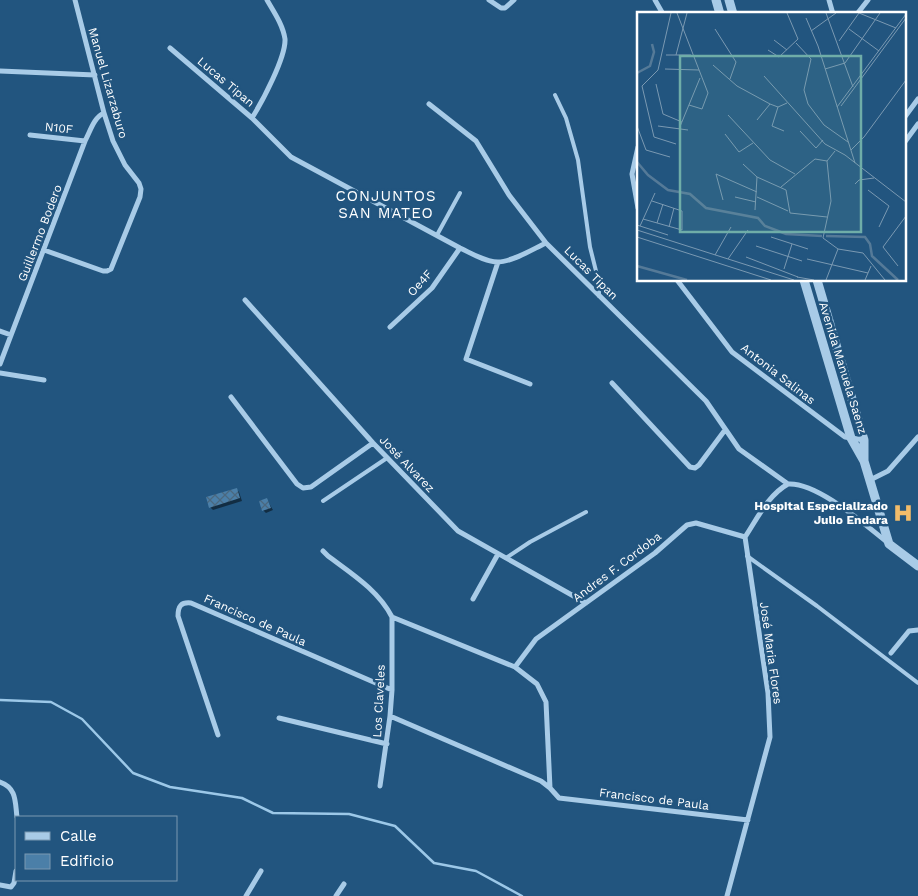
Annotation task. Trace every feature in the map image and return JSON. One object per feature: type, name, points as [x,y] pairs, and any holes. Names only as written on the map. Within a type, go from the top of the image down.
[{"type":"street","name":"Manuel Lizarzaburo","points":[[44,250],[102,271],[110,269],[140,197],[141,189],[117,149],[104,113],[75,0]]},
{"type":"street","points":[[252,118],[259,108],[284,50],[285,38],[281,25],[267,0]]},
{"type":"street","points":[[490,0],[501,8],[505,8],[514,0]]},
{"type":"street","points":[[655,0],[662,12]]},
{"type":"street","points":[[859,12],[868,0]]},
{"type":"street","name":"Lucas Tipan","points":[[170,48],[252,118],[291,157],[460,248],[498,262],[520,256],[546,243],[706,401],[739,449],[788,484],[794,484],[828,497],[889,544]]},
{"type":"street","points":[[0,71],[95,75]]},
{"type":"street","points":[[906,115],[918,99]]},
{"type":"street","points":[[429,104],[476,141],[509,195],[546,243]]},
{"type":"street","name":"Guillermo Bodero","points":[[0,364],[85,141],[96,119],[104,113]]},
{"type":"street","points":[[906,139],[918,124]]},
{"type":"street","name":"N10F","points":[[30,135],[85,141]]},
{"type":"street","points":[[637,152],[632,174],[637,202]]},
{"type":"street","name":"Oe4F","points":[[390,327],[432,288],[460,248]]},
{"type":"street","points":[[498,262],[466,359],[530,384]]},
{"type":"street","name":"Antonia Salinas","points":[[678,281],[732,352],[845,437],[864,440]]},
{"type":"street","name":"Avenida Manuela Saenz","points":[[804,281],[851,438],[864,462],[889,544]]},
{"type":"street","name":"Avenida Manuela Saenz","points":[[817,281],[864,440],[864,462]]},
{"type":"street","name":"José Alvarez","points":[[245,300],[372,443],[458,531],[586,604]]},
{"type":"street","points":[[0,331],[11,335]]},
{"type":"street","points":[[0,373],[44,380]]},
{"type":"street","points":[[612,384],[690,467],[695,468],[699,465],[725,430]]},
{"type":"street","points":[[231,397],[302,488],[311,487],[372,443]]},
{"type":"street","points":[[870,480],[888,471],[918,437]]},
{"type":"street","points":[[745,537],[765,506],[781,487],[788,484]]},
{"type":"street","name":"Andres F. Cordoba","points":[[515,667],[536,639],[655,553],[692,523],[745,537]]},
{"type":"street","name":"José Maria Flores","points":[[727,896],[770,737],[768,694],[745,537]]},
{"type":"street","points":[[889,544],[918,566]]},
{"type":"street","points":[[323,551],[374,591],[387,607],[392,618],[515,667],[538,684],[546,702],[550,788]]},
{"type":"street","points":[[473,599],[498,554]]},
{"type":"street","name":"Francisco de Paula","points":[[218,735],[178,616],[180,604],[184,602],[191,603],[392,690]]},
{"type":"street","name":"Los Claveles","points":[[380,786],[387,744],[392,690],[392,618]]},
{"type":"street","points":[[891,653],[909,631],[918,630]]},
{"type":"street","points":[[390,716],[541,781],[550,788]]},
{"type":"street","points":[[279,718],[387,744]]},
{"type":"street","points":[[0,782],[6,784],[12,790],[15,797],[17,816]]},
{"type":"street","name":"Francisco de Paula","points":[[550,788],[559,798],[748,820]]},
{"type":"street","points":[[246,896],[261,871]]},
{"type":"street","points":[[0,885],[11,887],[15,877]]},
{"type":"street","points":[[336,896],[344,884]]},
{"type":"lane","points":[[555,95],[566,118],[578,160],[590,247],[599,283],[599,296]]},
{"type":"lane","points":[[437,235],[460,192]]},
{"type":"lane","points":[[323,501],[387,458]]},
{"type":"lane","points":[[506,558],[530,542],[586,512]]},
{"type":"lane","points":[[747,556],[817,606],[918,683]]},
{"type":"building","points":[[237,488],[240,498],[209,508],[206,497]]},
{"type":"building","points":[[267,498],[271,508],[262,511],[259,501]]},
{"type":"waterway","points":[[0,700],[51,702],[82,719],[133,773],[170,787],[242,798],[273,813],[349,814],[395,826],[434,863],[476,871],[522,896]]},
{"type":"place","name":"Hospital Especializado Julio Endara","points":[[903,513]]},
{"type":"district","name":"CONJUNTOS SAN MATEO","points":[[386,204]]}]
